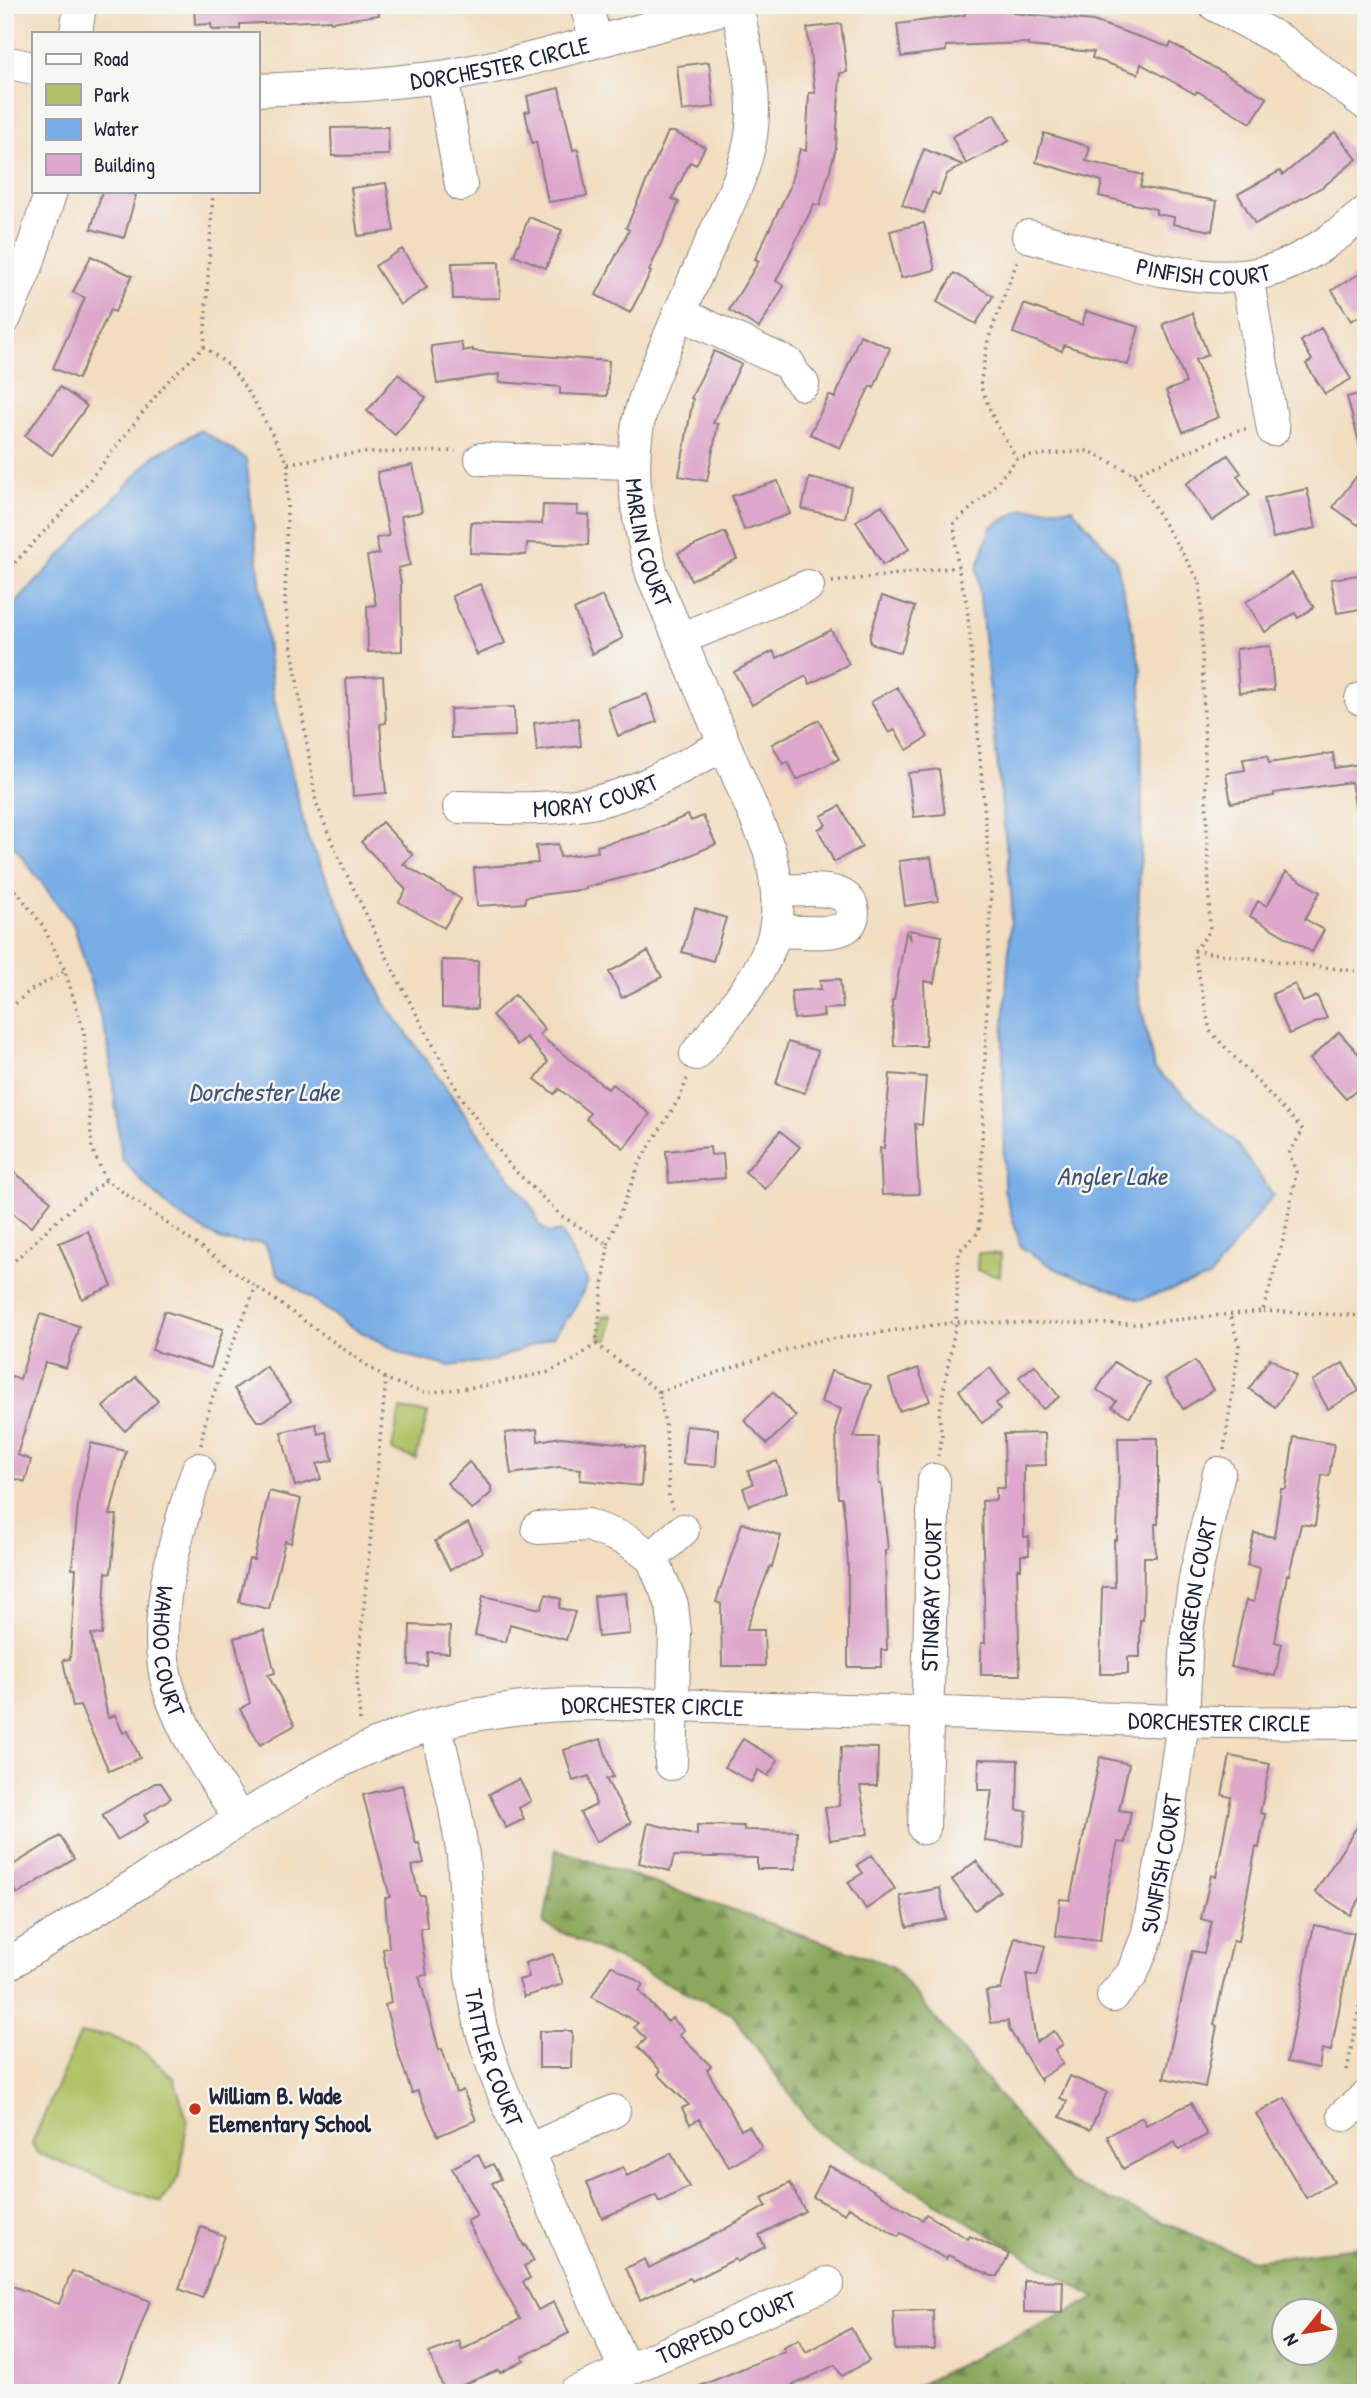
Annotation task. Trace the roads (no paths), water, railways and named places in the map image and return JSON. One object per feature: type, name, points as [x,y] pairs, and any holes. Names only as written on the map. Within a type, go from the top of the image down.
[{"type":"street","points":[[76,32],[80,5]]},
{"type":"street","points":[[586,5],[596,41]]},
{"type":"street","name":"DORCHESTER CIRCLE","points":[[259,90],[365,86],[442,78],[514,63],[737,5]]},
{"type":"street","name":"MARLIN COURT","points":[[696,1054],[758,971],[768,953],[775,931],[778,891],[769,849],[652,574],[640,530],[634,463],[641,413],[679,313],[734,192],[751,137],[754,104],[737,5]]},
{"type":"street","points":[[1215,5],[1282,41],[1366,104]]},
{"type":"street","points":[[5,62],[32,68]]},
{"type":"street","points":[[442,78],[461,186]]},
{"type":"street","points":[[5,318],[27,266],[51,192]]},
{"type":"street","name":"PINFISH COURT","points":[[1028,236],[1166,270],[1228,277],[1247,276],[1268,272],[1296,260],[1336,236],[1366,212]]},
{"type":"street","points":[[1247,276],[1273,430]]},
{"type":"street","points":[[679,313],[789,364],[803,384]]},
{"type":"street","points":[[481,459],[634,463]]},
{"type":"street","points":[[680,639],[808,586]]},
{"type":"street","name":"MORAY COURT","points":[[459,807],[525,808],[593,802],[656,779],[724,745]]},
{"type":"street","points":[[775,931],[831,932],[847,927],[853,918],[851,902],[838,892],[778,891]]},
{"type":"street","name":"WAHOO COURT","points":[[198,1469],[177,1534],[165,1603],[162,1651],[171,1695],[183,1723],[198,1753],[240,1819]]},
{"type":"street","name":"STURGEON COURT","points":[[1183,1721],[1187,1632],[1196,1573],[1219,1473]]},
{"type":"street","name":"STINGRAY COURT","points":[[924,1828],[934,1480]]},
{"type":"street","points":[[538,1528],[588,1525],[627,1540],[652,1558],[662,1576],[672,1605],[675,1632],[671,1764]]},
{"type":"street","points":[[652,1558],[683,1530]]},
{"type":"street","name":"DORCHESTER CIRCLE","points":[[5,1966],[240,1819],[340,1761],[435,1724],[493,1712],[540,1706],[671,1706],[927,1711],[1183,1721],[1366,1723]]},
{"type":"street","name":"SUNFISH COURT","points":[[1113,1996],[1132,1974],[1147,1937],[1167,1832],[1183,1721]]},
{"type":"street","name":"TATTLER COURT","points":[[435,1724],[463,1855],[471,1975],[481,2028],[495,2073],[625,2369]]},
{"type":"street","points":[[528,2150],[614,2111]]},
{"type":"street","name":"TORPEDO COURT","points":[[574,2393],[828,2283]]},
{"type":"water","name":"Dorchester Lake","points":[[201,430],[246,459],[273,694],[307,837],[385,1003],[535,1212],[538,1224],[550,1233],[561,1231],[588,1282],[573,1311],[554,1336],[492,1361],[448,1366],[407,1356],[348,1325],[278,1274],[262,1242],[222,1241],[178,1215],[149,1189],[122,1159],[108,1043],[74,926],[5,834],[5,615],[155,455]]},
{"type":"water","name":"Angler Lake","points":[[1072,508],[1116,559],[1141,669],[1142,805],[1136,981],[1154,1068],[1237,1144],[1273,1195],[1209,1278],[1139,1300],[1058,1270],[1021,1247],[1004,1189],[1003,1039],[1012,902],[977,569],[991,527],[1023,509]]},
{"type":"place","name":"William B. Wade Elementary School","points":[[195,2109]]}]
